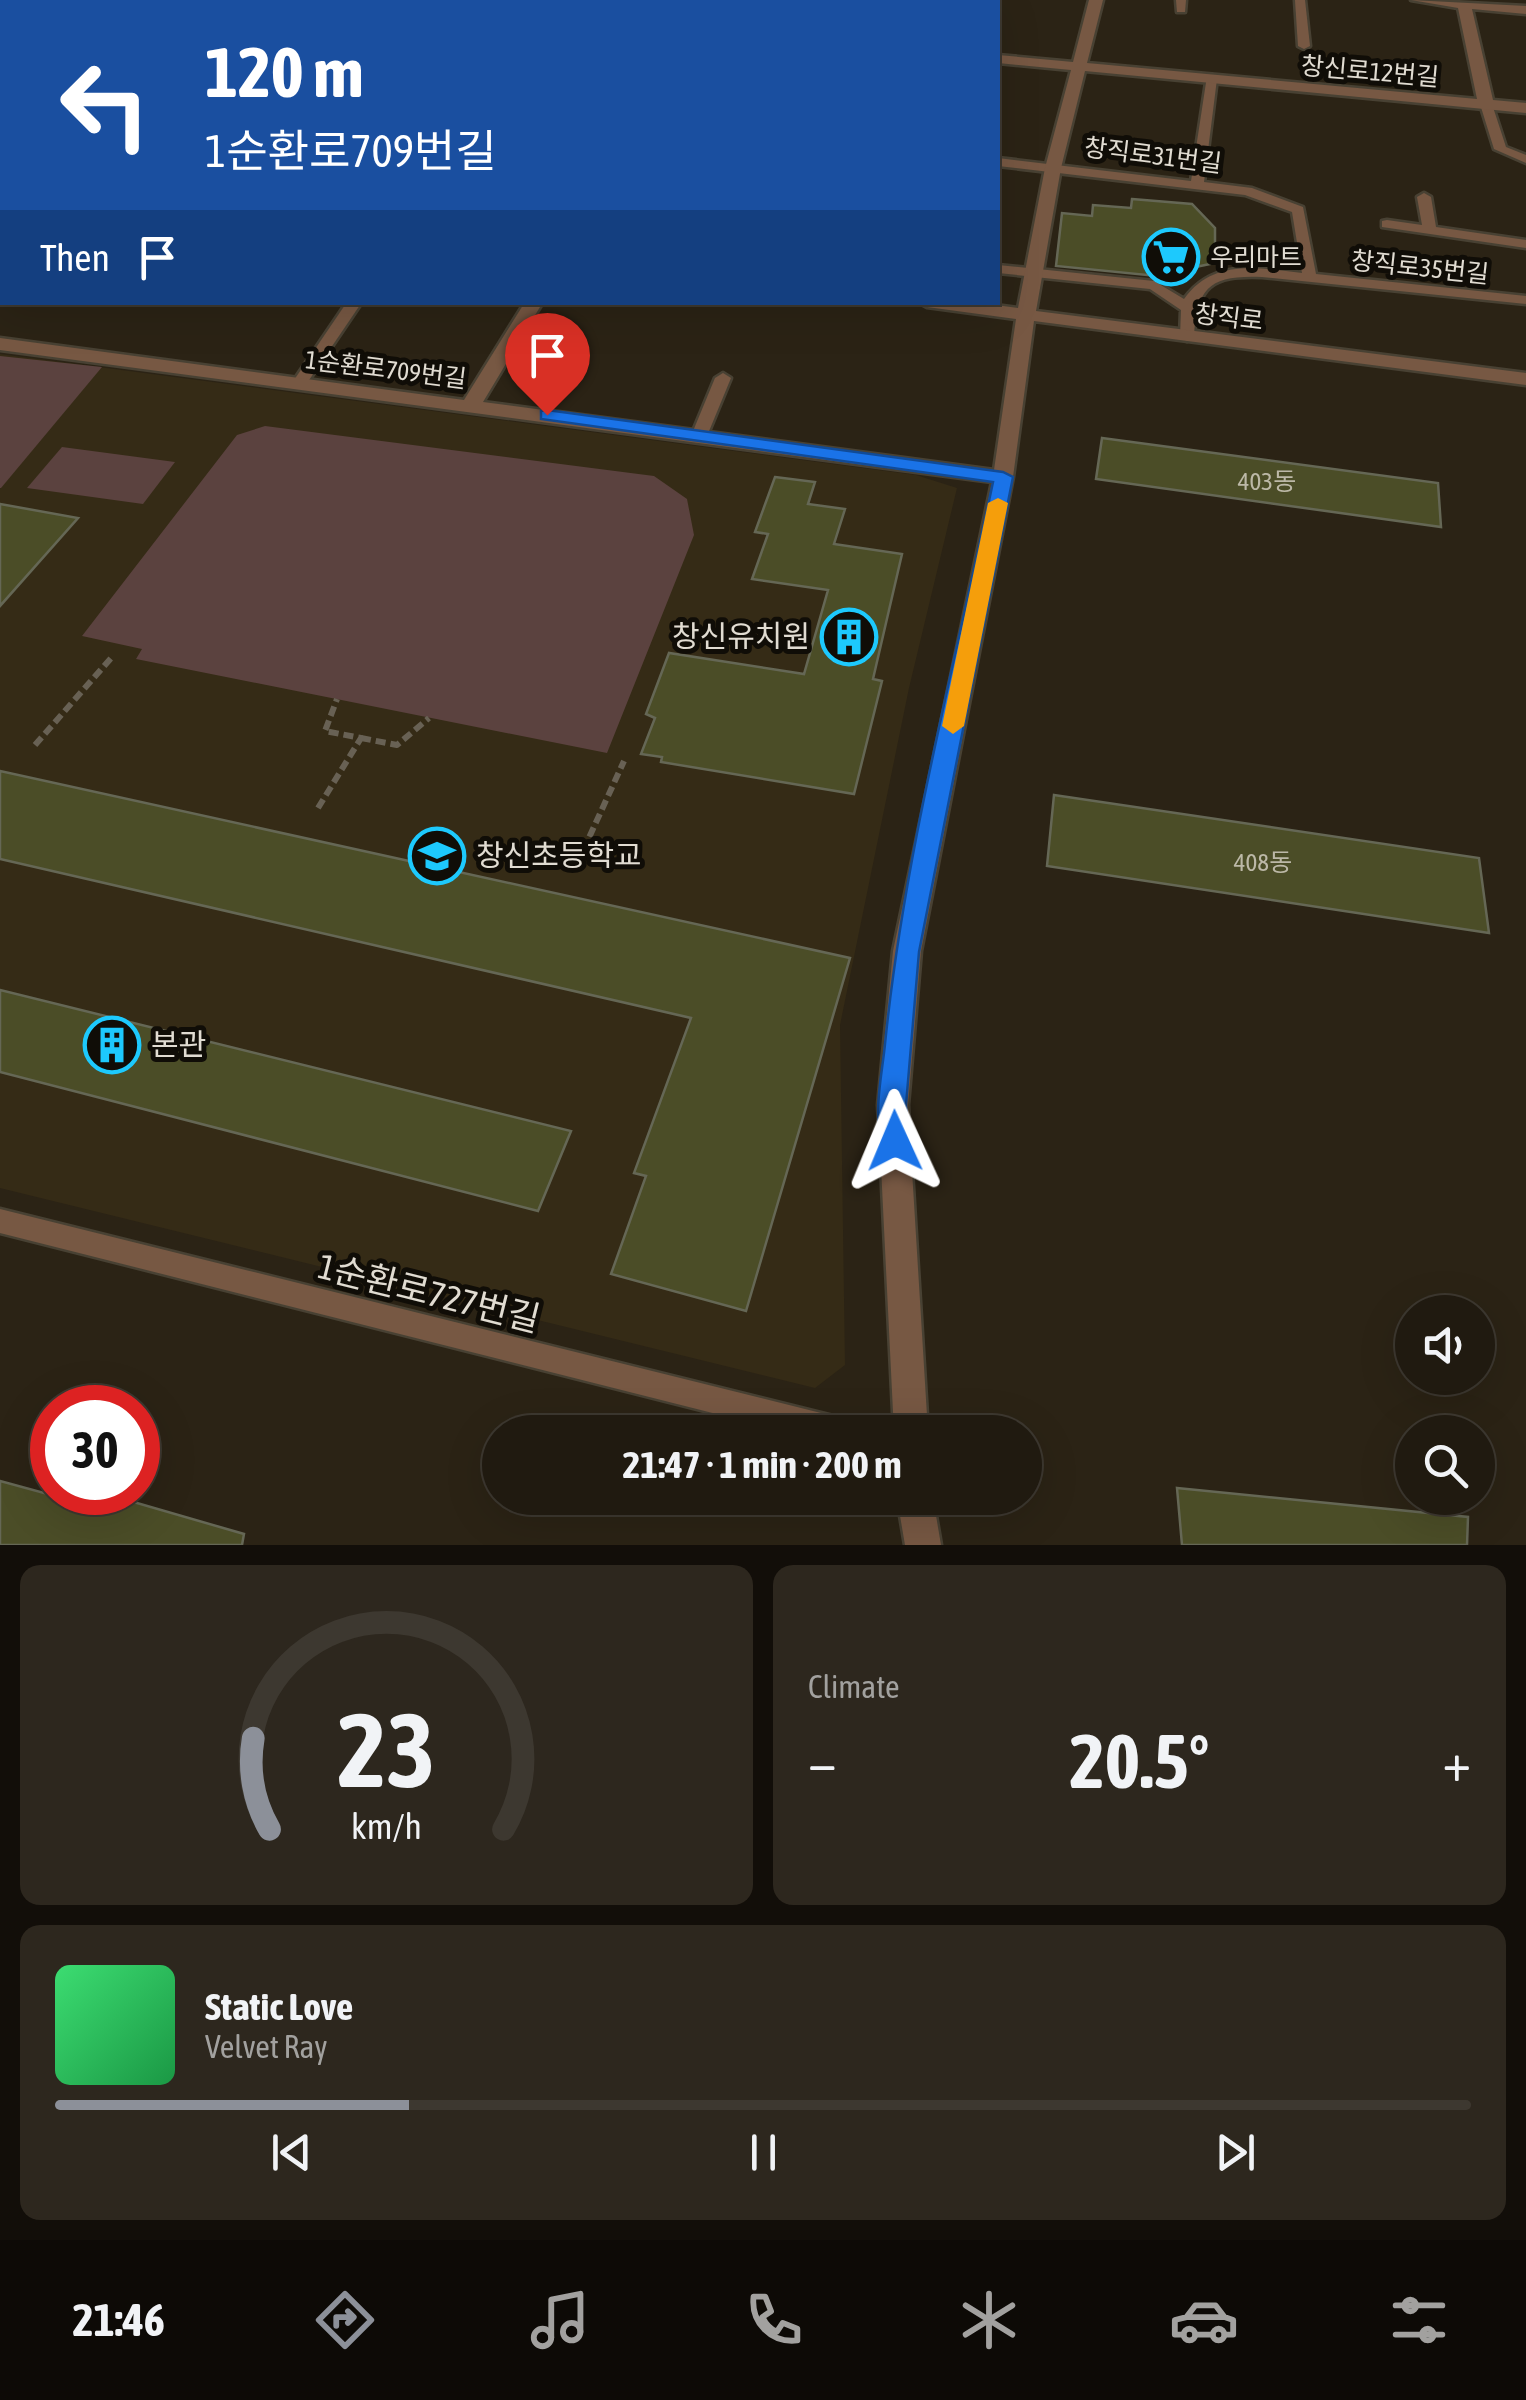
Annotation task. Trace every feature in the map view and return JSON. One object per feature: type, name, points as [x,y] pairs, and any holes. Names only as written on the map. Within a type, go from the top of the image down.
[{"type":"street","name":"창직로31번길","points":[[910,1415],[893,1105],[907,952],[1003,477],[1026,316],[1053,168],[1096,0]]},
{"type":"street","points":[[1418,0],[1526,10]]},
{"type":"street","points":[[1463,2],[1486,104]]},
{"type":"street","name":"창신로12번길","points":[[1000,59],[1526,108]]},
{"type":"street","points":[[470,405],[532,305]]},
{"type":"street","name":"창직로","points":[[948,305],[1526,379]]},
{"type":"street","name":"1순환로709번길","points":[[0,344],[1003,477]]},
{"type":"street","points":[[919,1515],[923,1545]]},
{"type":"lane","points":[[1300,0],[1304,46]]},
{"type":"lane","points":[[1197,185],[1210,80]]},
{"type":"lane","points":[[1486,104],[1500,149],[1526,159]]},
{"type":"lane","points":[[1000,162],[1053,168]]},
{"type":"lane","name":"창직로31번길","points":[[1053,168],[1247,191]]},
{"type":"lane","name":"창직로35번길","points":[[1247,191],[1298,210],[1310,278]]},
{"type":"lane","name":"창직로35번길","points":[[1424,197],[1430,230],[1526,244]]},
{"type":"lane","points":[[1386,224],[1430,230]]},
{"type":"lane","points":[[1000,268],[1154,286],[1190,310],[1187,337]]},
{"type":"lane","name":"창직로35번길","points":[[1190,310],[1192,298],[1215,275],[1242,272],[1526,300]]},
{"type":"lane","points":[[300,383],[353,305]]},
{"type":"lane","points":[[700,436],[723,378]]},
{"type":"lane","name":"1순환로727번길","points":[[0,1221],[773,1415]]},
{"type":"path","points":[[35,745],[112,657]]},
{"type":"path","points":[[337,699],[325,731],[396,745],[429,718]]},
{"type":"path","points":[[318,808],[360,738]]},
{"type":"path","points":[[577,864],[624,761]]},
{"type":"shaded area","name":"창신초등학교","points":[[0,354],[916,475],[957,488],[909,688],[840,1025],[845,1365],[815,1388],[0,1188]]},
{"type":"shaded area","points":[[0,356],[102,367],[1,488],[0,488]]},
{"type":"shaded area","points":[[265,426],[654,476],[687,499],[694,535],[607,753],[136,659],[142,649],[82,636],[237,435]]},
{"type":"shaded area","points":[[62,447],[175,462],[143,504],[27,488]]},
{"type":"building","points":[[1132,199],[1192,204],[1215,228],[1215,263],[1186,269],[1177,278],[1056,266],[1062,213],[1092,216],[1093,205],[1131,208]]},
{"type":"building","points":[[1102,438],[1438,483],[1441,527],[1096,479]]},
{"type":"building","name":"창신유치원","points":[[775,477],[815,482],[808,504],[845,509],[834,544],[902,554],[873,679],[882,681],[854,794],[661,762],[662,757],[641,754],[655,718],[646,714],[669,653],[804,674],[828,590],[752,579],[768,534],[755,532]]},
{"type":"building","points":[[0,504],[78,518],[0,606]]},
{"type":"building","name":"본관","points":[[0,771],[850,958],[746,1311],[611,1274],[646,1176],[634,1173],[691,1018],[0,859]]},
{"type":"building","points":[[1054,795],[1479,858],[1489,933],[1047,866]]},
{"type":"building","points":[[0,990],[571,1131],[538,1211],[0,1072]]},
{"type":"building","points":[[0,1481],[30,1489],[30,1515],[160,1515],[160,1510],[244,1534],[242,1545],[0,1545]]},
{"type":"building","points":[[1177,1488],[1395,1510],[1395,1515],[1468,1517],[1467,1545],[1182,1545]]},
{"type":"slow traffic","points":[[953,726],[998,503]]},
{"type":"place","name":"우리마트","points":[[1171,257]]},
{"type":"place","name":"창신유치원","points":[[849,637]]},
{"type":"place","name":"창신초등학교","points":[[437,856]]},
{"type":"place","name":"본관","points":[[112,1045]]},
{"type":"route","points":[[547,415],[1003,477],[907,952],[893,1105],[895,1141]]}]
